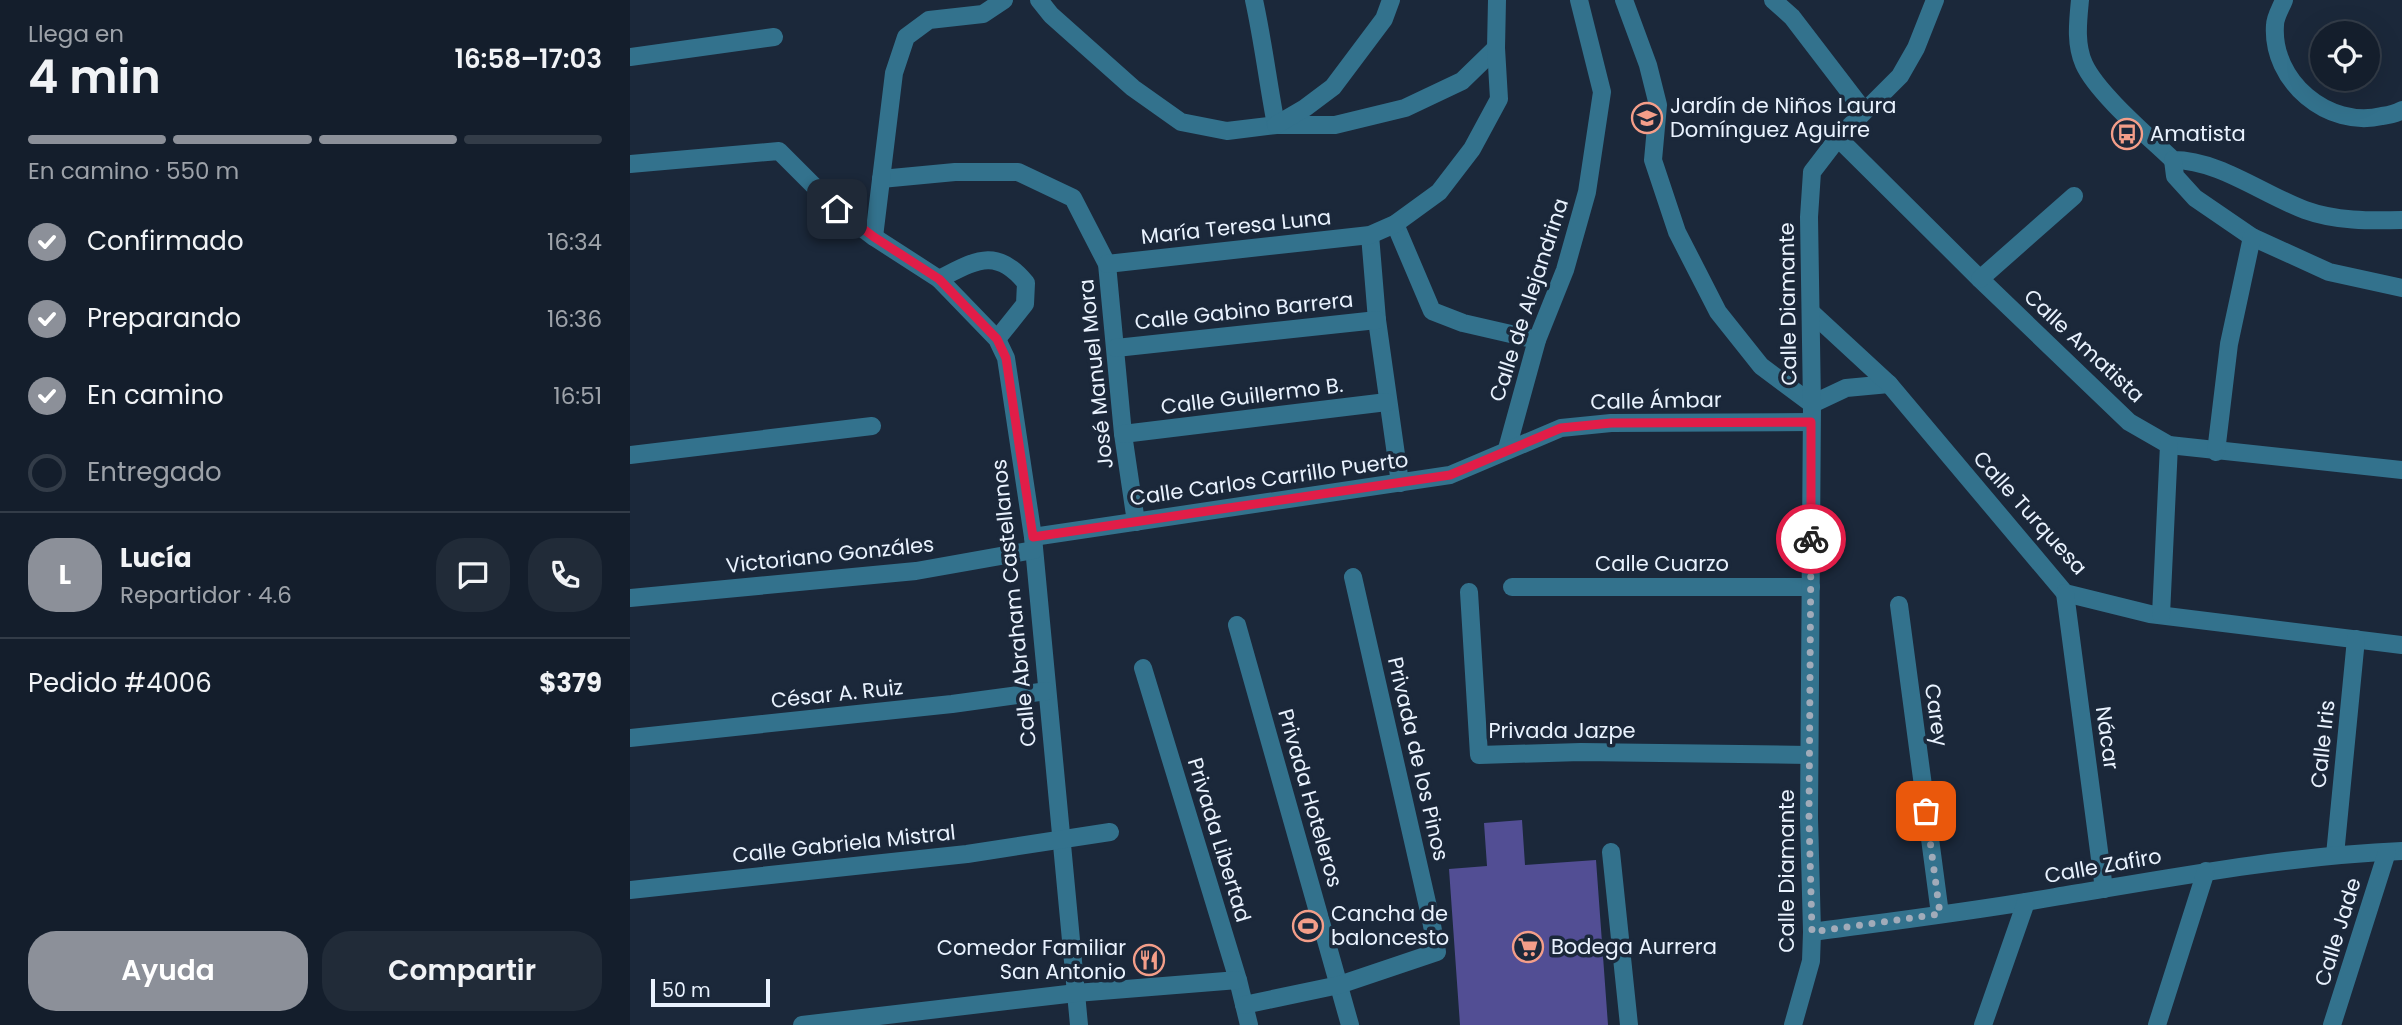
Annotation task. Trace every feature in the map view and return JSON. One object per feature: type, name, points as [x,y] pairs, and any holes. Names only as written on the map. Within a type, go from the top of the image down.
[{"type":"street","points":[[874,237],[894,73],[906,37],[929,20],[983,14],[1003,0]]},
{"type":"street","points":[[1039,0],[1051,15],[1133,88],[1181,122],[1227,131],[1276,125],[1335,125],[1405,108],[1462,81],[1496,48]]},
{"type":"street","points":[[1254,0],[1276,125]]},
{"type":"street","points":[[1276,125],[1305,108],[1333,86],[1384,19],[1391,0]]},
{"type":"street","name":"María Teresa Luna","points":[[1107,264],[1370,235],[1395,224],[1439,192],[1472,149],[1499,99],[1497,0]]},
{"type":"street","name":"Calle de Alejandrina","points":[[1507,449],[1537,340],[1565,270],[1587,192],[1602,92],[1580,0]]},
{"type":"street","points":[[1624,0],[1648,65],[1658,105],[1653,160],[1677,232],[1718,312],[1761,366],[1812,404],[1846,388],[1889,384]]},
{"type":"street","points":[[1773,0],[1792,17],[1864,111]]},
{"type":"street","name":"Calle Diamante","points":[[1793,1025],[1811,961],[1812,932],[1809,755],[1812,404],[1809,217],[1812,172],[1838,138],[1900,75],[1916,48],[1935,0]]},
{"type":"street","points":[[2080,0],[2077,32],[2084,65],[2106,94],[2173,160],[2175,176],[2195,198],[2252,237],[2329,272],[2402,289]]},
{"type":"street","points":[[2284,0],[2275,23],[2278,55],[2296,88],[2333,114],[2366,120],[2402,110]]},
{"type":"street","points":[[630,57],[774,37]]},
{"type":"street","name":"Calle Amatista","points":[[1838,138],[2129,422],[2169,445],[2402,470]]},
{"type":"street","name":"Calle Abraham Castellanos","points":[[630,164],[779,151],[837,209],[874,237],[939,279],[997,339],[1006,358],[1034,543],[1079,1025]]},
{"type":"street","points":[[2173,160],[2190,160],[2225,173],[2307,211],[2361,221],[2402,220]]},
{"type":"street","points":[[881,179],[956,172],[1018,172],[1073,198],[1107,264]]},
{"type":"street","points":[[1980,279],[2074,196]]},
{"type":"street","points":[[1395,224],[1432,311],[1463,323],[1537,340]]},
{"type":"street","points":[[1370,235],[1377,320],[1399,483]]},
{"type":"street","points":[[2216,452],[2229,344],[2252,237]]},
{"type":"street","points":[[939,279],[970,264],[993,259],[1013,267],[1026,283],[1025,304],[997,339]]},
{"type":"street","name":"José Manuel Mora","points":[[1107,264],[1123,434],[1136,522]]},
{"type":"street","name":"Calle Turquesa","points":[[1811,312],[1889,384],[2065,593],[2161,615],[2402,645]]},
{"type":"street","name":"Calle Gabino Barrera","points":[[1116,348],[1377,320]]},
{"type":"street","name":"Calle Guillermo B.","points":[[1123,434],[1387,402]]},
{"type":"street","name":"Calle Ámbar","points":[[1507,449],[1561,428],[1611,423],[1811,422]]},
{"type":"street","points":[[630,455],[872,426]]},
{"type":"street","points":[[2161,615],[2169,445]]},
{"type":"street","name":"Calle Carlos Carrillo Puerto","points":[[1034,543],[1136,522],[1450,475],[1507,449]]},
{"type":"street","name":"Victoriano Gonzáles","points":[[630,598],[916,571],[1034,543]]},
{"type":"street","name":"Privada de los Pinos","points":[[1339,985],[1437,952],[1432,920],[1353,577]]},
{"type":"street","name":"Calle Cuarzo","points":[[1512,587],[1811,587]]},
{"type":"street","name":"Privada Jazpe","points":[[1469,592],[1479,755],[1581,752],[1809,755]]},
{"type":"street","name":"Nácar","points":[[2065,593],[2105,889]]},
{"type":"street","name":"Carey","points":[[1899,605],[1940,914]]},
{"type":"street","name":"Privada Hoteleros","points":[[1237,625],[1350,1025]]},
{"type":"street","name":"Calle Iris","points":[[2335,855],[2356,639]]},
{"type":"street","name":"Privada Libertad","points":[[1143,668],[1250,1025]]},
{"type":"street","name":"César A. Ruiz","points":[[630,738],[953,704],[1048,691]]},
{"type":"street","name":"Calle Gabriela Mistral","points":[[630,890],[967,854],[1110,832]]},
{"type":"street","points":[[1611,852],[1629,1025]]},
{"type":"street","name":"Calle Zafiro","points":[[1812,932],[2026,902],[2206,871],[2335,855],[2394,852]]},
{"type":"street","name":"Calle Jade","points":[[2332,1025],[2394,852]]},
{"type":"street","points":[[2157,1025],[2206,871]]},
{"type":"street","points":[[1983,1025],[2026,902]]},
{"type":"street","points":[[802,1025],[1076,993],[1238,980]]},
{"type":"street","points":[[1244,1005],[1339,985]]},
{"type":"building","name":"Bodega Aurrera","points":[[1522,820],[1525,865],[1596,860],[1608,1025],[1460,1025],[1449,869],[1487,866],[1484,823]]},
{"type":"way so far","points":[[1811,539],[1809,818],[1812,932],[1940,914],[1926,811]]},
{"type":"place","name":"Jardín de Niños Laura Domínguez Aguirre","points":[[1647,118]]},
{"type":"place","name":"Amatista","points":[[2127,134]]},
{"type":"place","name":"Cancha de baloncesto","points":[[1308,926]]},
{"type":"place","name":"Bodega Aurrera","points":[[1528,947]]},
{"type":"place","name":"Comedor Familiar San Antonio","points":[[1149,960]]},
{"type":"route","points":[[837,209],[874,237],[939,279],[997,339],[1006,358],[1033,537],[1450,475],[1561,428],[1611,423],[1811,422],[1811,539]]}]
